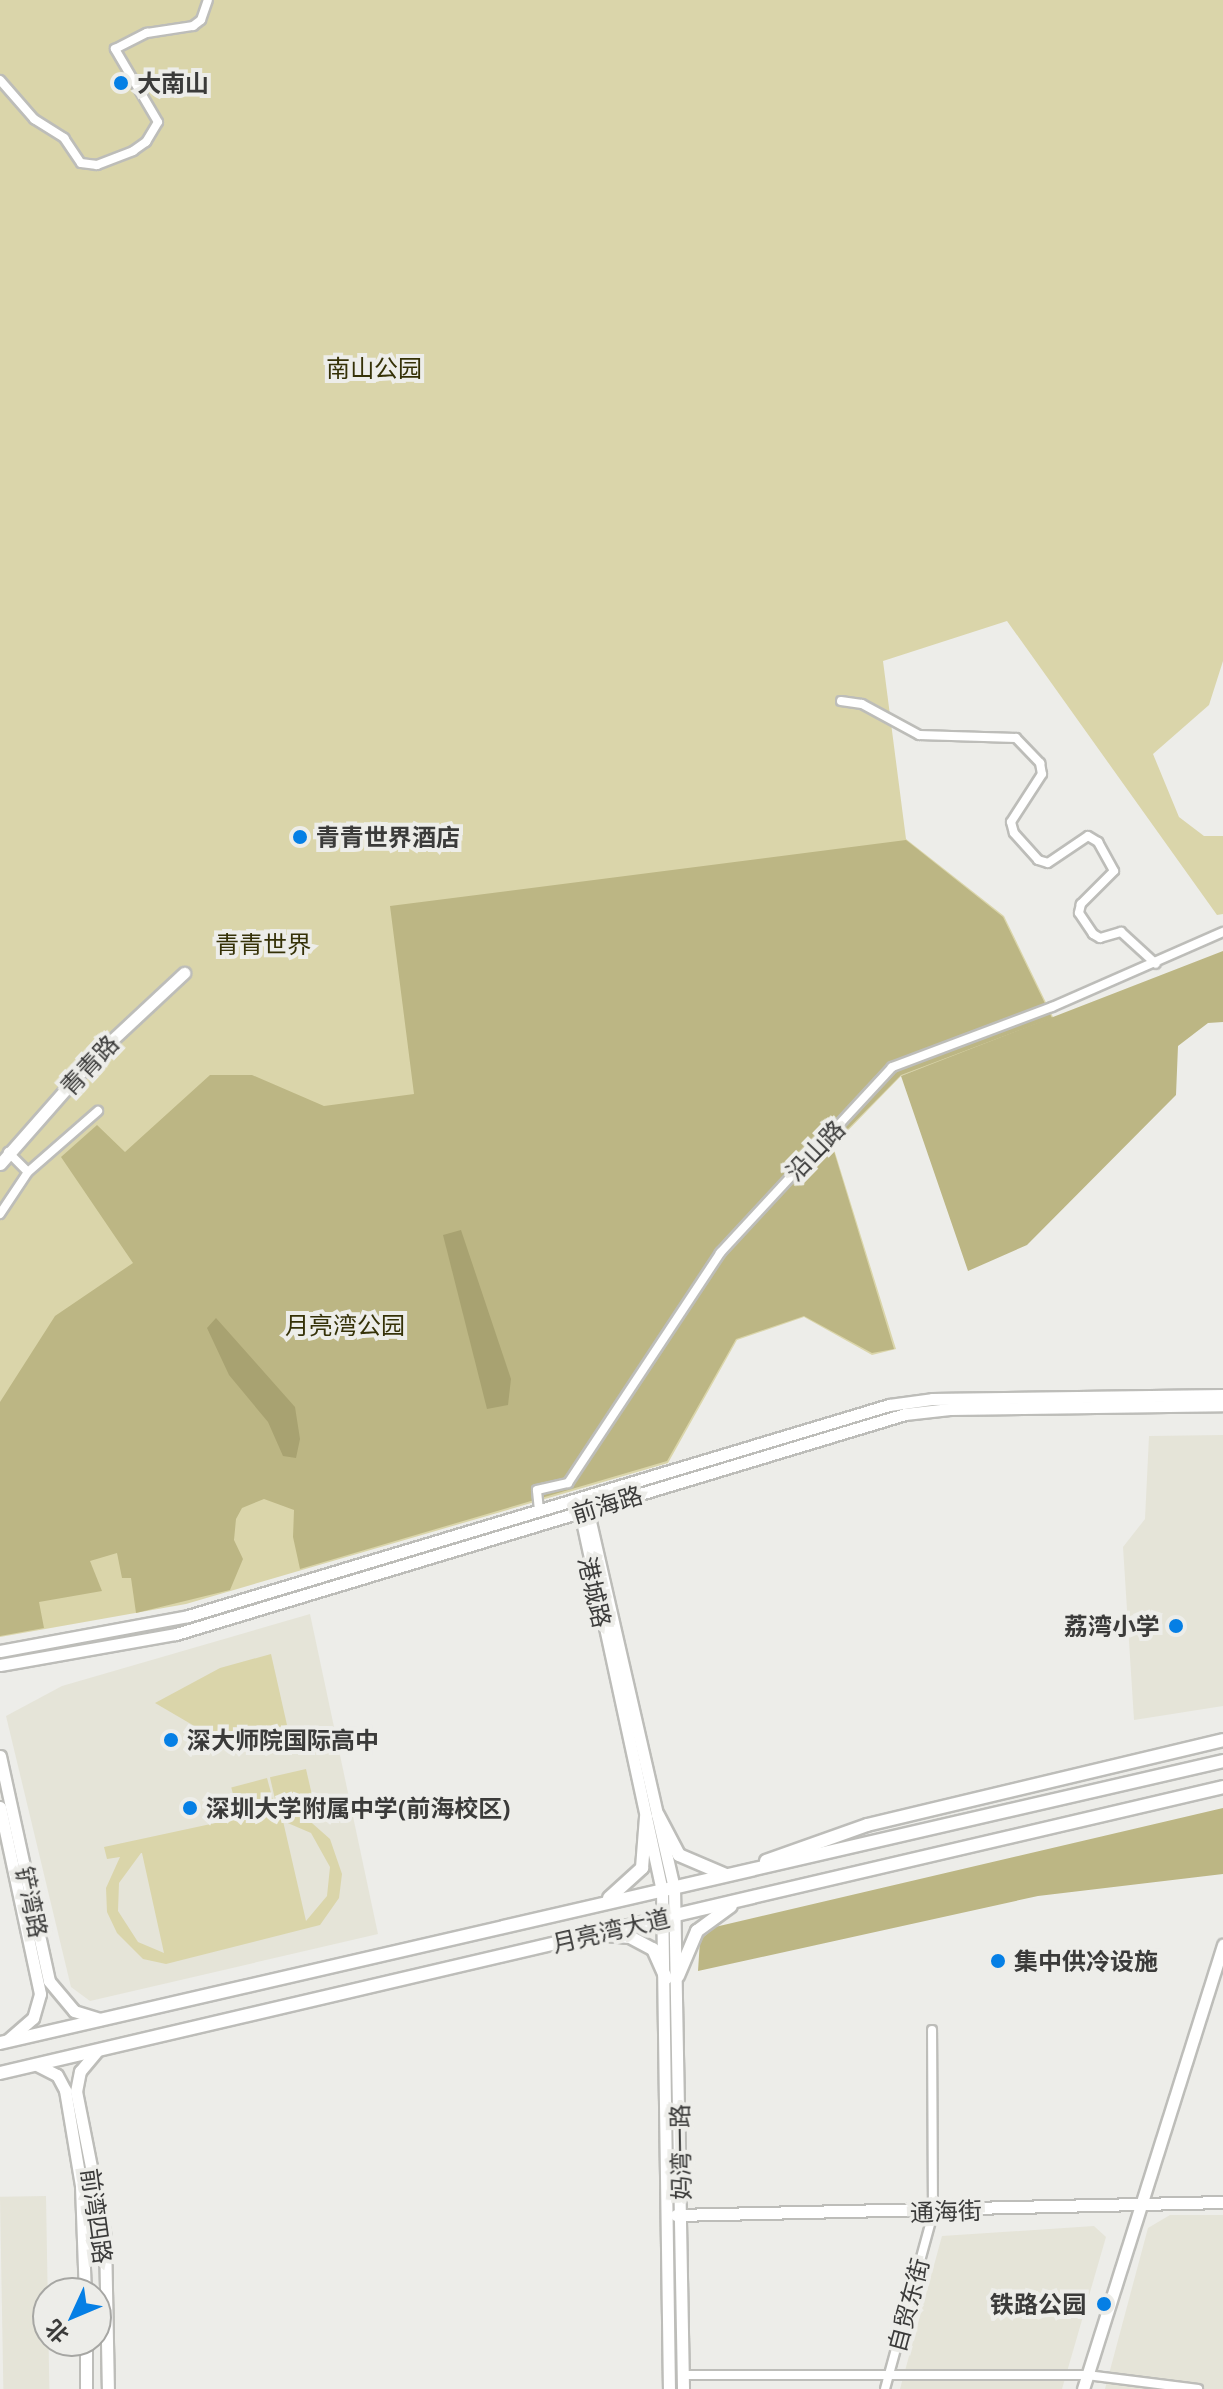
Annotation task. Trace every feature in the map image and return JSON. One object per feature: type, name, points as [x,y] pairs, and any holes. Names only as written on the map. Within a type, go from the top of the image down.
[{"type":"main road","points":[[746,1873],[867,1825],[1223,1740]]},
{"type":"main road","name":"月亮湾大道","points":[[3,2042],[668,1888],[733,1877],[1223,1761]]},
{"type":"main road","name":"月亮湾大道","points":[[0,2073],[1223,1787]]},
{"type":"main road","points":[[652,1816],[679,1855],[733,1877]]},
{"type":"main road","points":[[589,1907],[623,1889],[642,1868],[652,1816]]},
{"type":"main road","points":[[591,1935],[641,1941],[653,1949],[672,1977],[697,1931],[750,1897]]},
{"type":"street","points":[[0,80],[34,119],[64,138],[81,163],[97,165],[146,142],[158,122],[115,49],[147,33],[204,22],[208,0]]},
{"type":"street","points":[[841,701],[862,704],[919,735],[1016,738],[1040,763],[1042,774],[1011,822],[1014,833],[1038,860],[1048,863],[1088,836],[1098,842],[1114,871],[1081,904],[1079,913],[1093,934],[1100,938],[1121,932],[1156,964]]},
{"type":"street","name":"沿山路","points":[[539,1510],[537,1490],[568,1483],[720,1253],[763,1201],[811,1160],[881,1077],[909,1060],[1156,964],[1223,932]]},
{"type":"street","name":"青青路","points":[[0,1164],[95,1056],[184,973]]},
{"type":"street","points":[[0,1214],[28,1172],[98,1111]]},
{"type":"street","points":[[8,1152],[28,1172]]},
{"type":"street","name":"前海路","points":[[0,1651],[147,1627],[910,1401],[1223,1395]]},
{"type":"street","name":"前海路","points":[[0,1665],[176,1634],[917,1412],[1223,1405]]},
{"type":"street","name":"港城路","points":[[581,1498],[668,1888],[670,1916]]},
{"type":"street","points":[[0,1678],[25,1661]]},
{"type":"street","name":"铲湾路","points":[[0,1756],[49,1981],[74,2011],[102,2019]]},
{"type":"street","name":"铲湾路","points":[[0,1807],[40,1994],[33,2018],[3,2042]]},
{"type":"street","name":"妈湾一路","points":[[669,2389],[674,2215],[670,1916]]},
{"type":"street","points":[[1083,2389],[1223,1945]]},
{"type":"street","name":"自贸东街","points":[[885,2389],[933,2213],[932,2030]]},
{"type":"street","name":"前湾四路","points":[[97,2051],[80,2071],[76,2091],[105,2237],[108,2389]]},
{"type":"street","name":"前湾四路","points":[[37,2065],[57,2075],[65,2090],[81,2186],[84,2277]]},
{"type":"street","name":"通海街","points":[[674,2215],[933,2213],[1140,2202],[1223,2202]]},
{"type":"street","name":"妈湾一路","points":[[674,2215],[683,2389]]},
{"type":"street","points":[[86,2357],[86,2389]]},
{"type":"street","points":[[683,2375],[1087,2375],[1198,2389]]},
{"type":"shaded area","points":[[461,1230],[511,1379],[508,1405],[487,1409],[443,1235]]},
{"type":"shaded area","points":[[216,1318],[295,1407],[300,1439],[296,1458],[283,1456],[268,1422],[229,1375],[207,1328]]},
{"type":"shaded area","name":"荔湾小学","points":[[1223,1435],[1223,1706],[1134,1720],[1123,1547],[1145,1519],[1149,1436]]},
{"type":"shaded area","name":"深圳大学附属中学(前海校区)","points":[[310,1614],[378,1934],[90,2001],[71,1987],[6,1716],[62,1686]]},
{"type":"shaded area","points":[[46,2196],[47,2277],[32,2277],[32,2357],[49,2357],[49,2389],[3,2389],[0,2197]]},
{"type":"shaded area","points":[[1170,2215],[1223,2215],[1223,2389],[1105,2389],[1148,2228]]},
{"type":"shaded area","points":[[1094,2226],[1106,2237],[1062,2389],[900,2389],[942,2236]]},
{"type":"green space","points":[[0,0],[1223,0],[1223,661],[1209,705],[1153,754],[1179,817],[1204,836],[1223,836],[1223,914],[1217,915],[1007,621],[883,661],[906,839],[1004,916],[1054,1019],[901,1076],[833,1146],[896,1349],[872,1355],[804,1317],[737,1340],[668,1463],[186,1604],[0,1637]]},
{"type":"green space","name":"月亮湾公园","points":[[906,840],[1003,917],[1052,1018],[901,1075],[832,1145],[894,1349],[872,1353],[804,1316],[736,1339],[667,1461],[300,1569],[293,1537],[294,1510],[264,1499],[242,1508],[236,1519],[234,1540],[243,1559],[230,1590],[136,1613],[131,1578],[122,1578],[117,1553],[90,1561],[102,1591],[39,1602],[44,1628],[0,1636],[0,1402],[55,1316],[133,1263],[61,1157],[97,1125],[125,1152],[210,1075],[252,1075],[324,1106],[414,1094],[390,906]]},
{"type":"green space","points":[[1223,951],[1223,1022],[1208,1023],[1178,1046],[1176,1095],[1027,1245],[968,1271],[901,1076]]},
{"type":"green space","points":[[271,1654],[287,1725],[220,1741],[155,1703],[220,1668]]},
{"type":"green space","points":[[306,1769],[312,1796],[276,1805],[270,1777]]},
{"type":"green space","points":[[267,1778],[274,1804],[238,1814],[231,1788]]},
{"type":"green space","points":[[317,1801],[320,1812],[304,1816],[330,1839],[342,1874],[339,1898],[320,1925],[166,1964],[143,1959],[117,1933],[107,1912],[106,1888],[120,1857],[107,1859],[104,1847]],"holes":[[[283,1821],[311,1833],[330,1867],[327,1896],[306,1921]],[[142,1853],[164,1953],[138,1942],[118,1911],[119,1883]]]},
{"type":"green space","points":[[1223,1808],[1223,1874],[1038,1896],[698,1971],[700,1940],[715,1927]]},
{"type":"place","name":"大南山","points":[[121,83]]},
{"type":"place","name":"青青世界酒店","points":[[300,837]]},
{"type":"place","name":"荔湾小学","points":[[1176,1626]]},
{"type":"place","name":"深大师院国际高中","points":[[171,1740]]},
{"type":"place","name":"深圳大学附属中学(前海校区)","points":[[190,1808]]},
{"type":"place","name":"集中供冷设施","points":[[998,1961]]},
{"type":"place","name":"铁路公园","points":[[1104,2304]]},
{"type":"park label","name":"南山公园","points":[[374,368]]},
{"type":"park label","name":"青青世界","points":[[263,944]]}]
